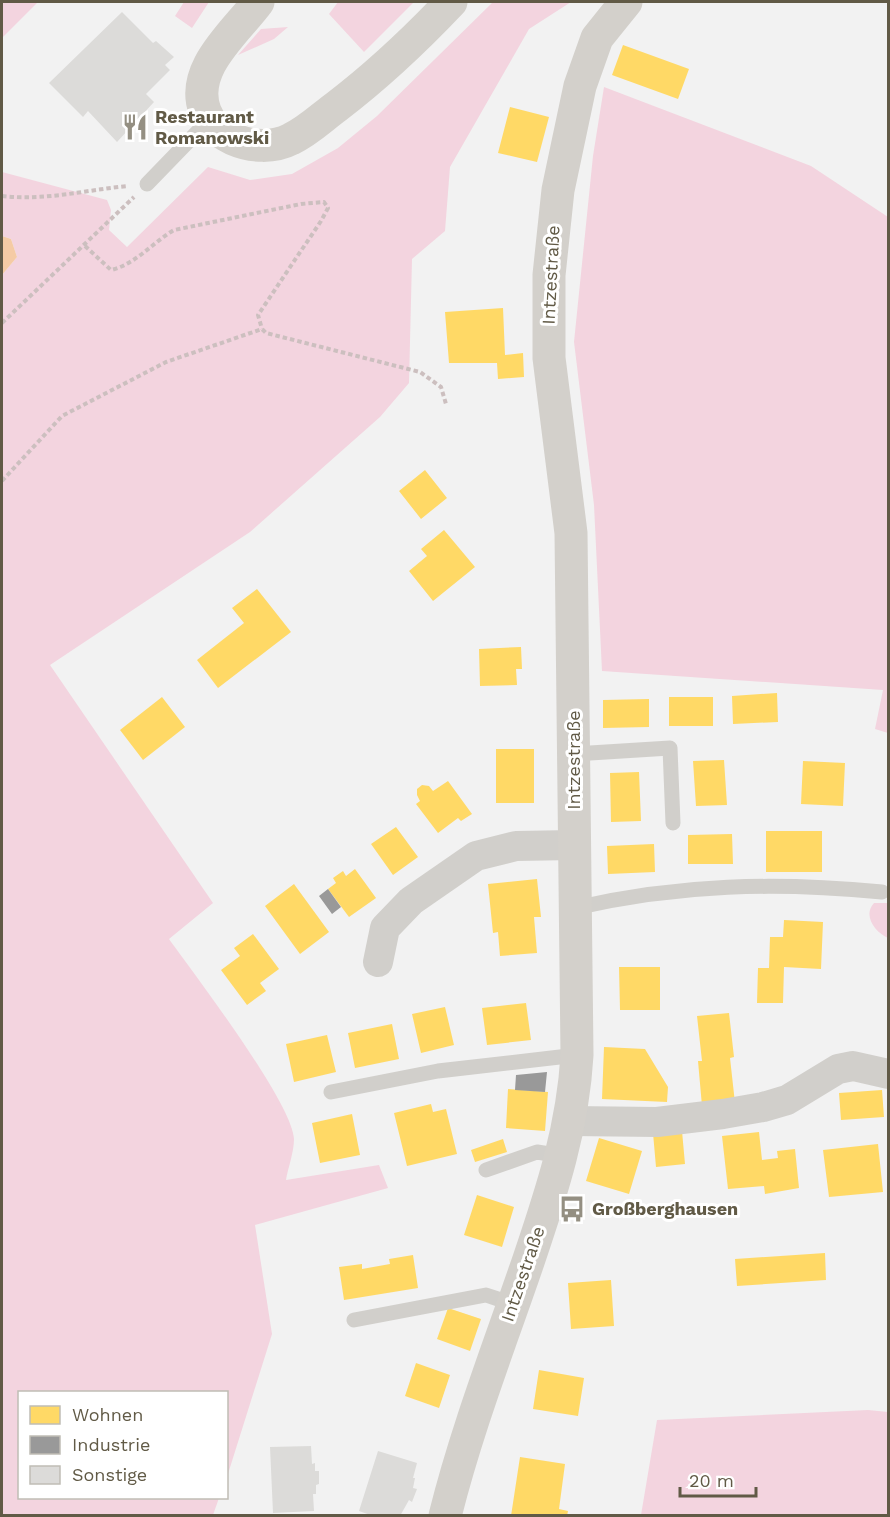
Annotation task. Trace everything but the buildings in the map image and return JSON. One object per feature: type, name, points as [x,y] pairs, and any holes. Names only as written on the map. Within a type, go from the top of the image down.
[{"type":"main road","points":[[256,4],[207,69],[202,83],[201,98],[209,120],[220,132],[237,141],[268,146],[289,140],[307,130],[369,82],[410,45],[451,2]]},
{"type":"main road","name":"Intzestraße","points":[[446,1515],[464,1449],[562,1156],[571,1121],[577,1054],[571,533],[549,358],[551,241],[564,154],[586,68],[597,38],[626,2]]},
{"type":"street","points":[[378,962],[385,928],[411,901],[476,856],[516,846],[574,845]]},
{"type":"street","points":[[571,1121],[657,1122],[723,1114],[787,1100],[838,1069],[853,1066],[888,1074]]},
{"type":"lane","points":[[147,184],[209,120]]},
{"type":"lane","points":[[574,754],[670,748],[673,823]]},
{"type":"lane","points":[[574,908],[678,889],[722,886],[771,884],[882,892]]},
{"type":"lane","points":[[331,1092],[438,1071],[577,1054]]},
{"type":"lane","points":[[486,1170],[537,1152],[562,1156]]},
{"type":"lane","points":[[354,1320],[486,1295],[513,1304]]},
{"type":"path","points":[[2,196],[63,197],[147,184]]},
{"type":"path","points":[[2,323],[85,246],[147,184]]},
{"type":"path","points":[[85,246],[111,270],[124,267],[157,239],[174,230],[301,204],[324,202],[328,208],[321,221],[258,315],[262,329],[266,333],[420,372],[441,387],[446,404]]},
{"type":"path","points":[[2,481],[62,416],[166,362],[262,329]]},
{"type":"shaded area","points":[[2,2],[38,2],[2,38]]},
{"type":"shaded area","points":[[184,2],[209,2],[192,28],[175,16]]},
{"type":"shaded area","points":[[338,2],[414,2],[364,52],[329,14]]},
{"type":"shaded area","points":[[493,2],[571,2],[529,29],[450,167],[445,231],[412,259],[409,383],[380,417],[250,532],[50,665],[213,903],[169,939],[240,1038],[277,1097],[289,1121],[294,1144],[286,1180],[379,1165],[388,1188],[255,1225],[272,1334],[228,1474],[228,1391],[18,1391],[18,1499],[219,1499],[213,1515],[2,1515],[2,275],[17,257],[11,239],[2,236],[2,172],[107,200],[111,210],[109,230],[127,247],[208,167],[250,180],[292,174],[338,148],[377,116]]},
{"type":"shaded area","points":[[288,27],[274,39],[238,55],[261,29]]},
{"type":"shaded area","points":[[604,87],[811,166],[888,217],[888,733],[875,729],[883,690],[602,671],[594,505],[574,342],[593,156]]},
{"type":"shaded area","points":[[2,236],[11,239],[17,257],[2,275]]},
{"type":"shaded area","points":[[874,903],[888,903],[888,938],[872,924],[869,913]]},
{"type":"shaded area","points":[[868,1410],[888,1412],[888,1515],[641,1515],[657,1420]]},
{"type":"place","name":"Restaurant Romanowski","points":[[135,127]]},
{"type":"place","name":"Großberghausen","points":[[572,1209]]}]
